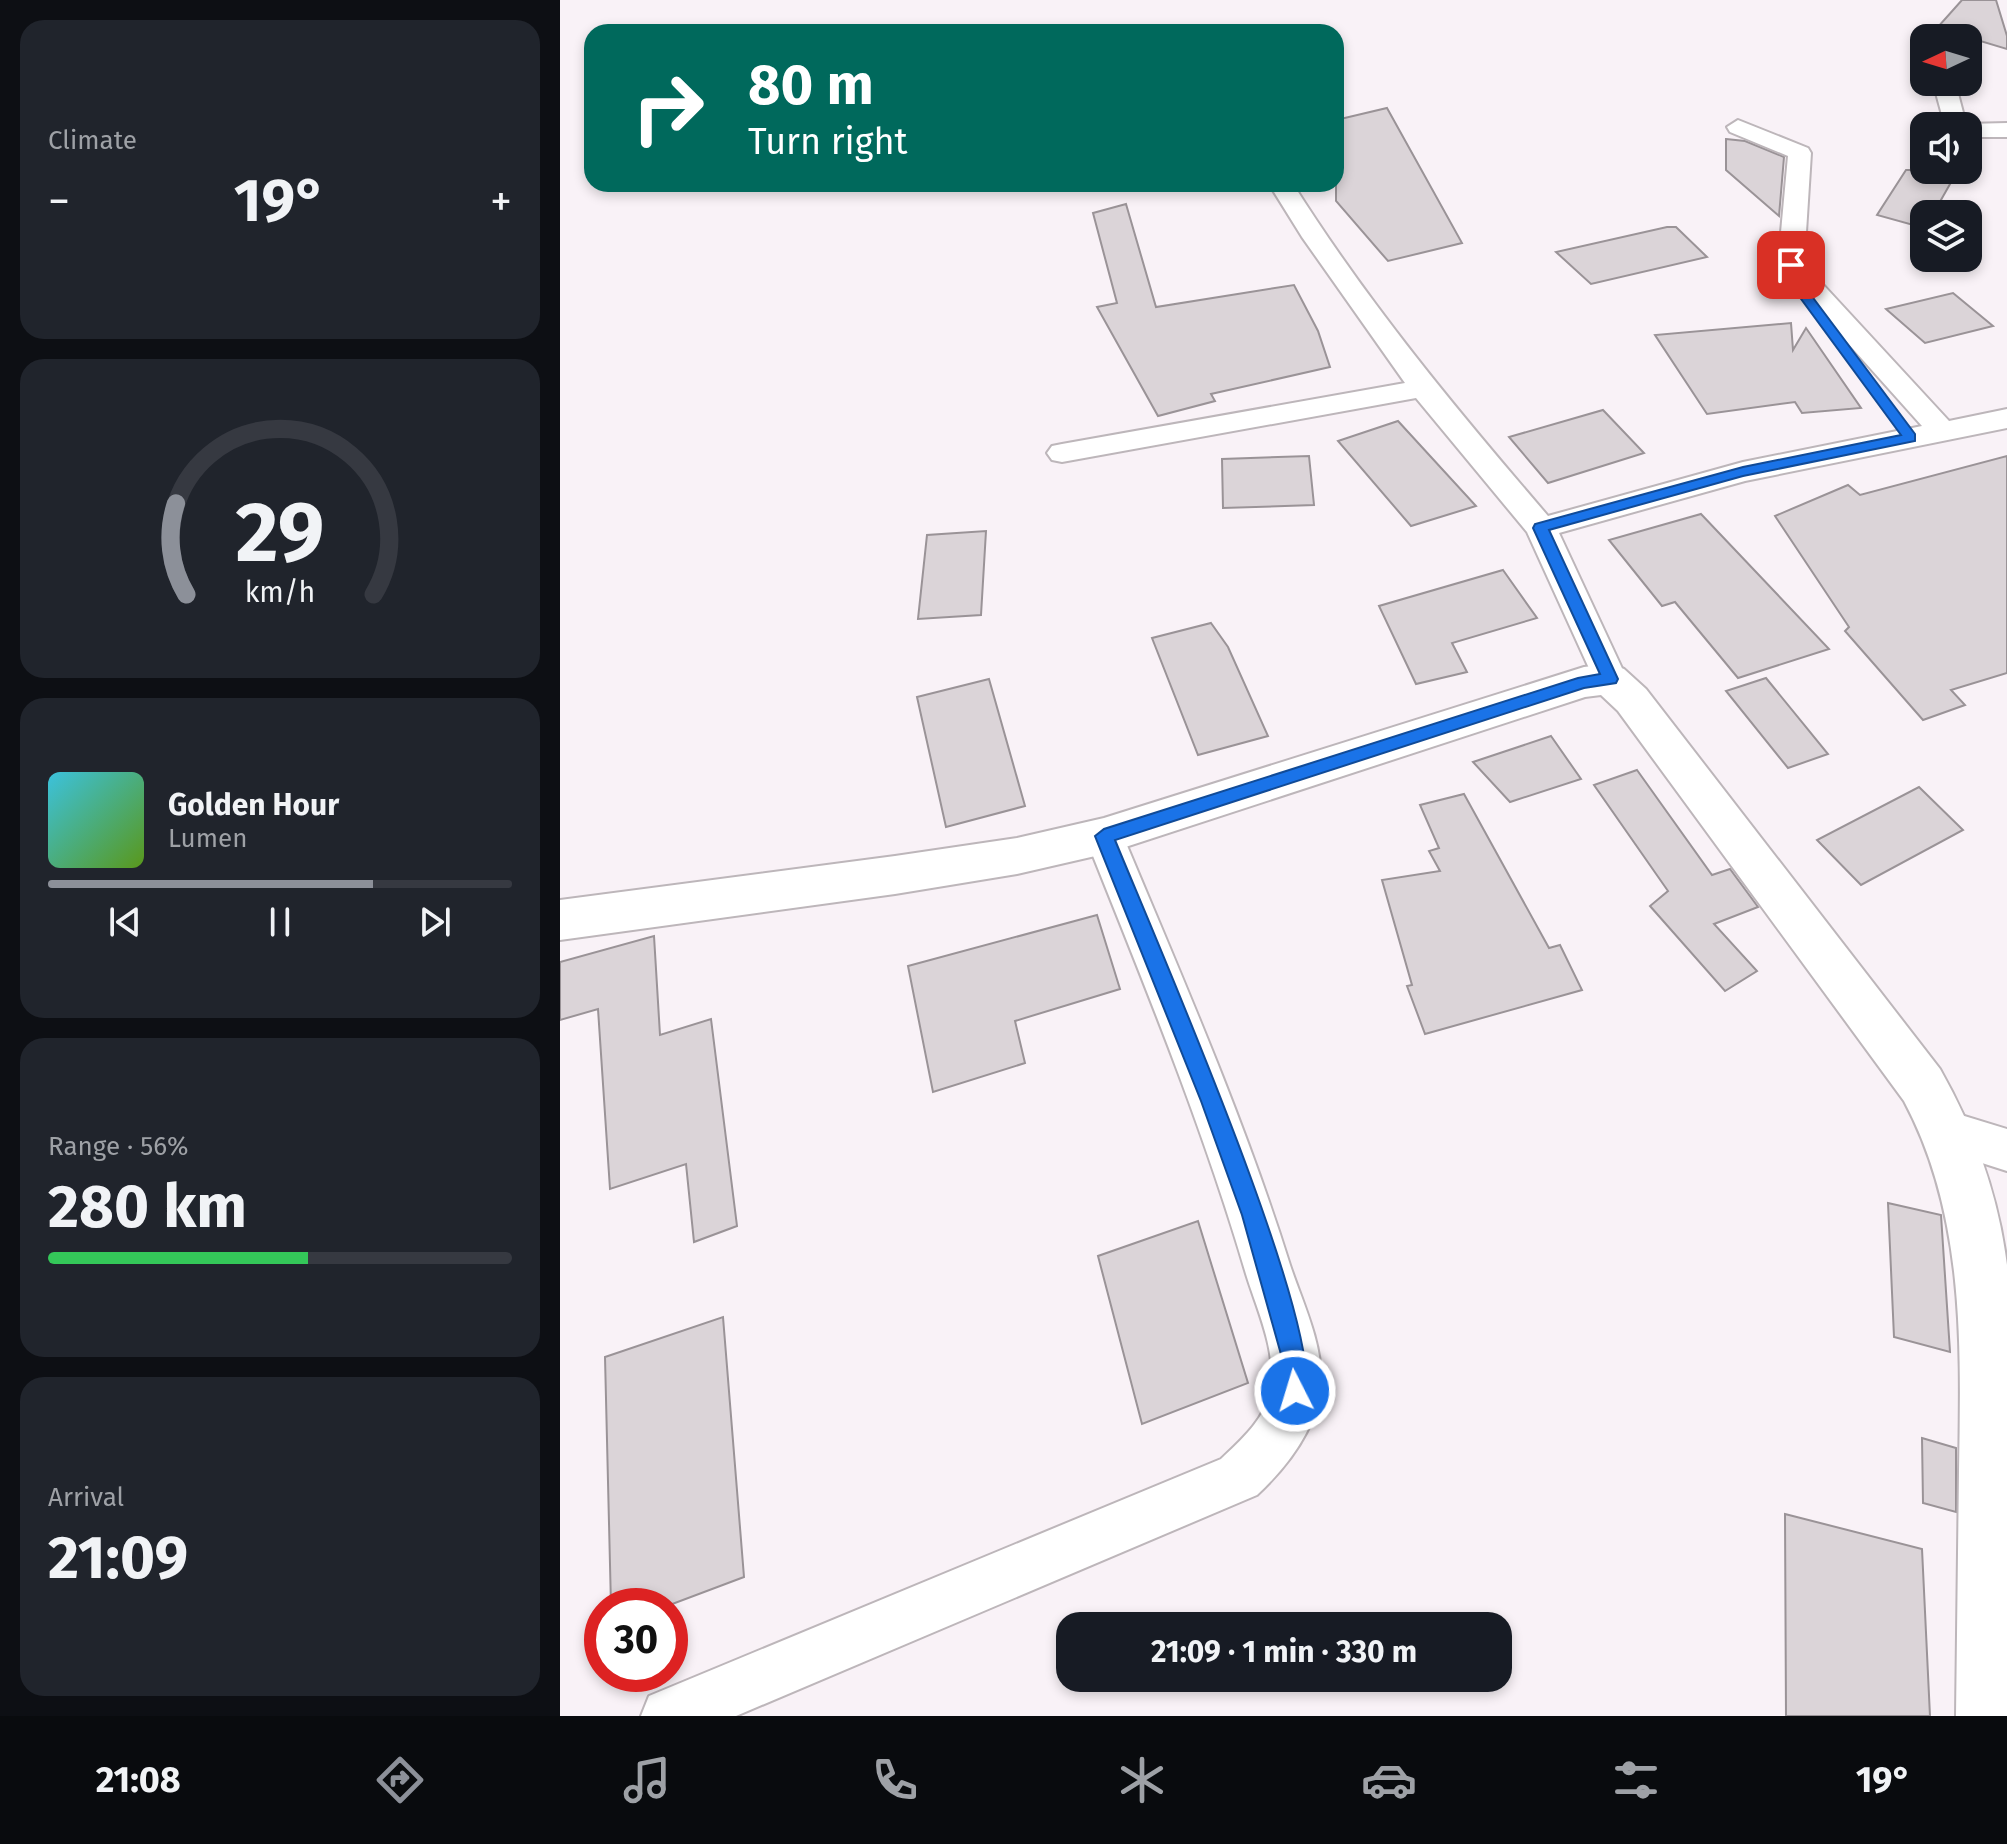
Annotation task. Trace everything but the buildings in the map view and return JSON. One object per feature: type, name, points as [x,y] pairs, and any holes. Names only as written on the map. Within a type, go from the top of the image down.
[{"type":"street","points":[[1738,127],[1800,153],[1788,254],[1802,292],[1910,437]]},
{"type":"street","points":[[1982,130],[2007,130]]},
{"type":"street","points":[[1286,192],[1314,237],[1423,388],[1541,528],[1610,679],[1632,700],[1935,1108],[1974,1215],[1989,1342],[1989,1716]]},
{"type":"street","points":[[1788,254],[1942,431]]},
{"type":"street","points":[[1062,453],[1423,388]]},
{"type":"street","points":[[1541,528],[1743,472],[1910,437],[1979,427],[2007,418]]},
{"type":"street","points":[[560,920],[1017,856],[1104,836],[1584,682],[1610,679]]},
{"type":"street","points":[[669,1716],[1239,1477],[1267,1451],[1284,1420],[1295,1391],[1294,1358],[1253,1215],[1212,1101],[1104,836]]},
{"type":"street","points":[[1935,1108],[2007,1150]]},
{"type":"route","points":[[1295,1391],[1294,1358],[1253,1215],[1212,1101],[1104,836],[1584,682],[1610,679],[1541,528],[1743,472],[1910,437],[1875,393],[1843,342],[1802,292],[1791,265]]}]
